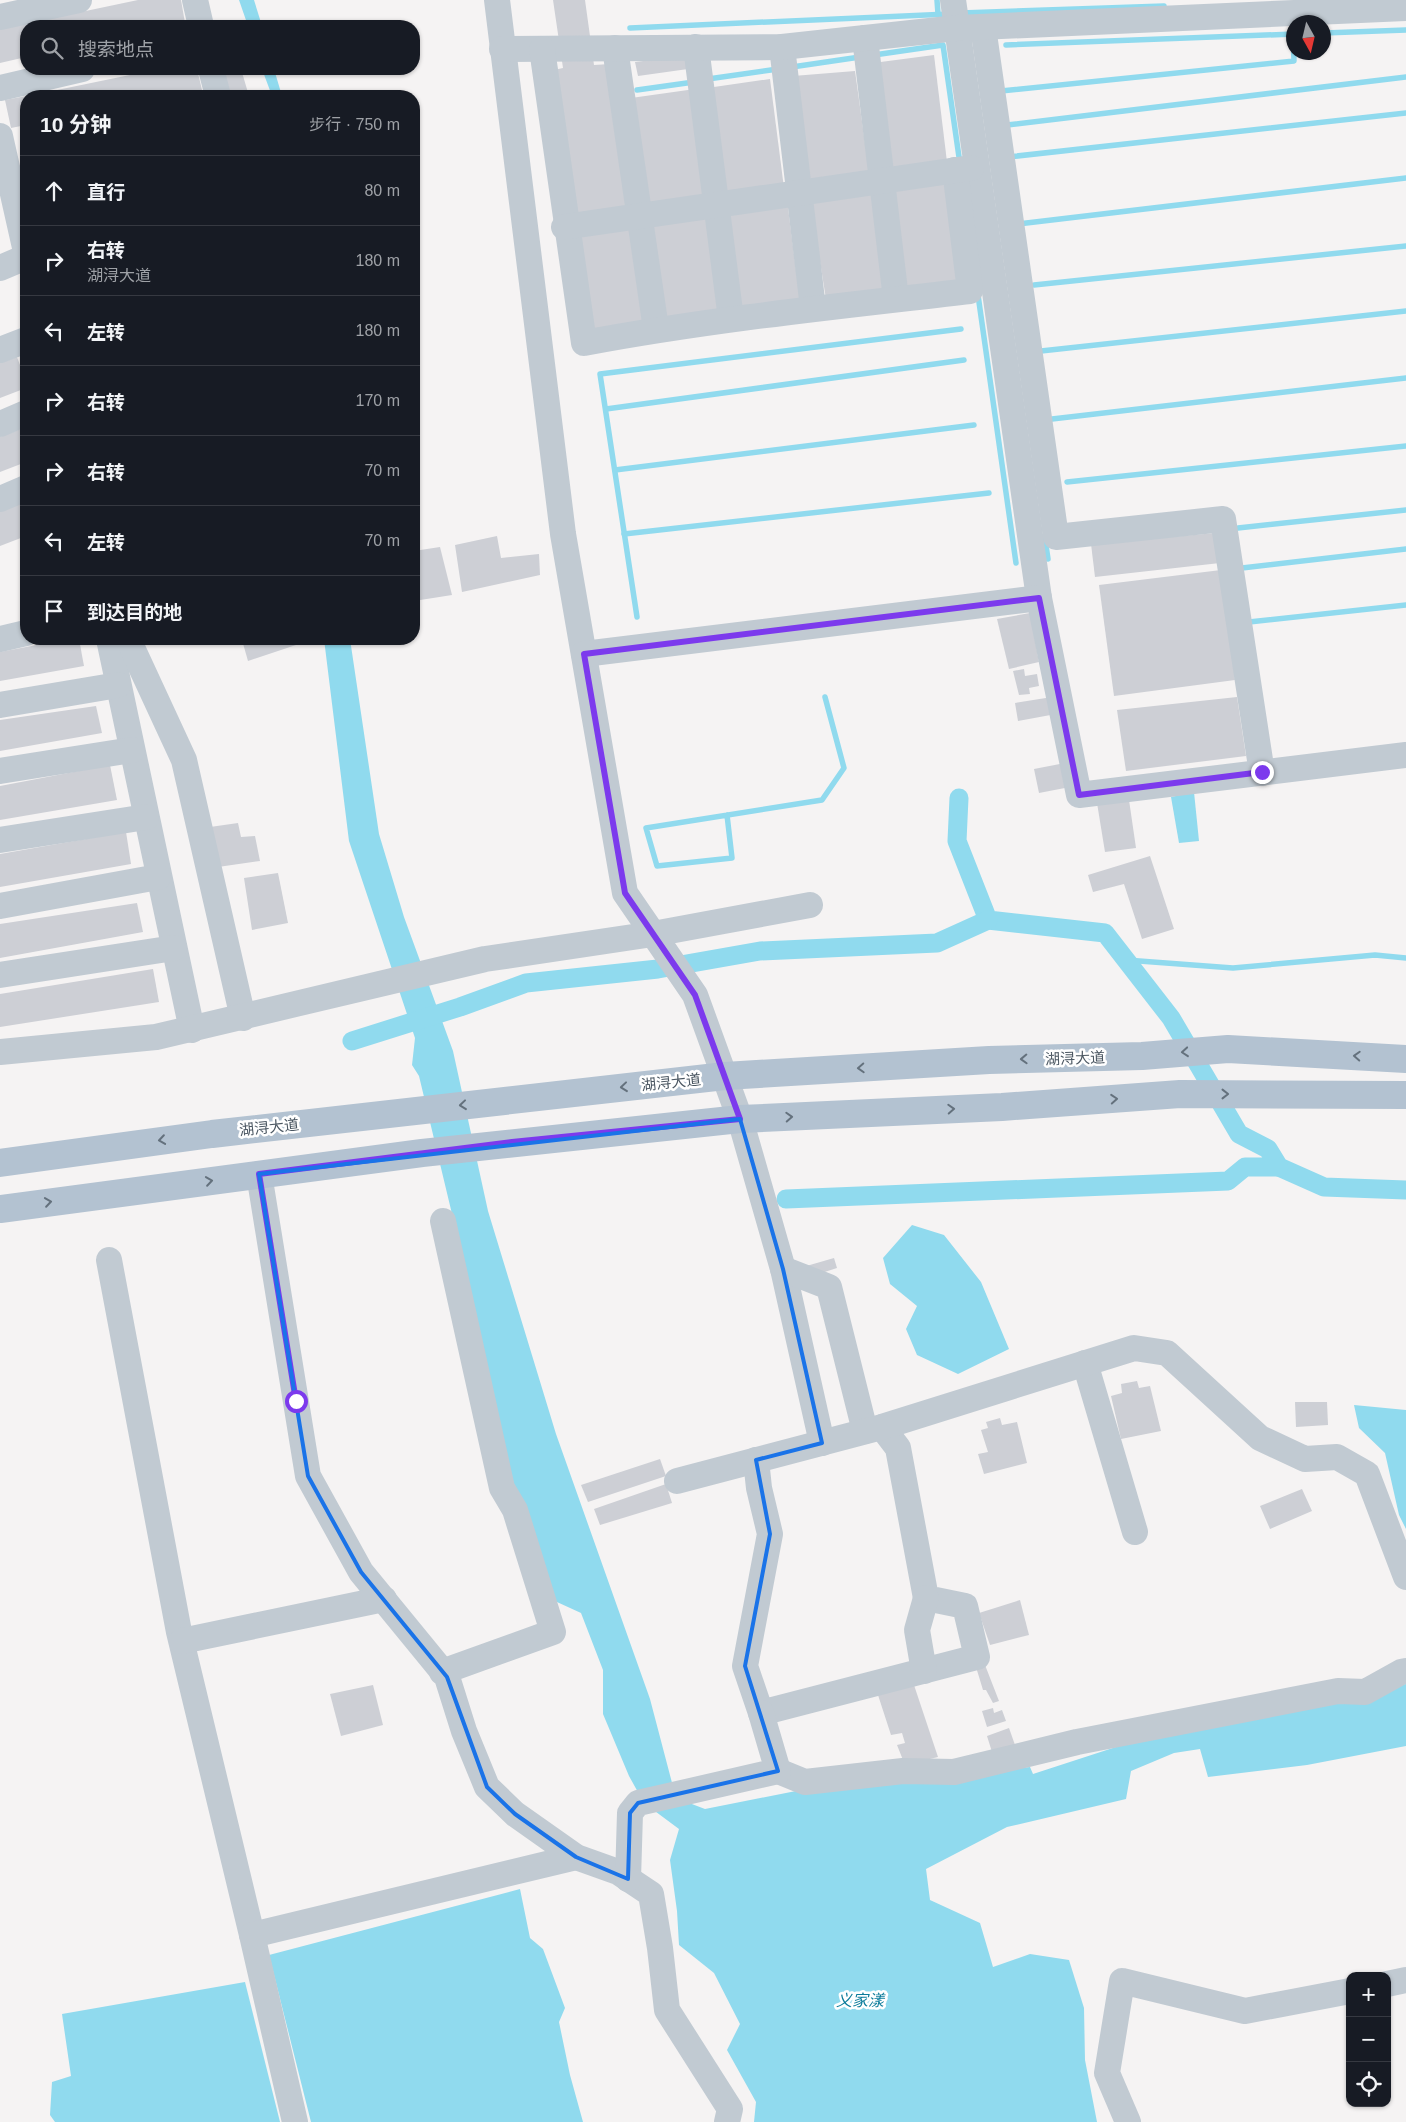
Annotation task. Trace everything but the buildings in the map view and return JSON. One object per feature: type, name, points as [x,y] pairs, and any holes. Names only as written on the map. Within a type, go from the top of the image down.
[{"type":"main road","name":"湖浔大道","points":[[0,1163],[212,1134],[725,1076],[989,1060],[1142,1056],[1228,1049],[1406,1059]]},
{"type":"main road","points":[[0,1209],[259,1174],[503,1144],[740,1119],[1002,1107],[1180,1094],[1406,1095]]},
{"type":"street","points":[[0,17],[79,0]]},
{"type":"street","points":[[194,0],[199,20]]},
{"type":"street","points":[[497,0],[563,534],[625,893],[695,995],[725,1076],[740,1119],[783,1269],[822,1442]]},
{"type":"street","points":[[542,49],[584,343],[656,329],[813,308],[970,291],[966,169],[957,28],[953,0]]},
{"type":"street","points":[[502,49],[782,47],[957,28],[1406,8]]},
{"type":"street","points":[[984,27],[1056,537],[1223,519],[1262,772]]},
{"type":"street","points":[[865,38],[896,299]]},
{"type":"street","points":[[696,47],[731,319]]},
{"type":"street","points":[[782,47],[813,308]]},
{"type":"street","points":[[615,48],[656,329]]},
{"type":"street","points":[[0,88],[56,75]]},
{"type":"street","points":[[213,75],[216,90]]},
{"type":"street","points":[[9,162],[20,209]]},
{"type":"street","points":[[566,227],[966,169]]},
{"type":"street","points":[[966,169],[1039,598],[1079,795],[1406,755]]},
{"type":"street","points":[[0,268],[20,260]]},
{"type":"street","points":[[0,350],[20,342]]},
{"type":"street","points":[[0,424],[20,416]]},
{"type":"street","points":[[0,499],[20,491]]},
{"type":"street","points":[[584,654],[1039,598]]},
{"type":"street","points":[[0,639],[20,634]]},
{"type":"street","points":[[110,645],[192,1030]]},
{"type":"street","points":[[131,645],[184,760],[243,1018]]},
{"type":"street","points":[[0,705],[118,685]]},
{"type":"street","points":[[0,771],[132,750]]},
{"type":"street","points":[[0,840],[146,818]]},
{"type":"street","points":[[0,906],[158,877]]},
{"type":"street","points":[[0,1052],[156,1037],[243,1018],[485,959],[653,934],[810,905]]},
{"type":"street","points":[[0,975],[174,948]]},
{"type":"street","points":[[259,1174],[308,1476],[361,1572],[447,1677],[464,1731],[487,1788],[515,1814],[576,1857],[618,1872],[651,1894],[660,1948],[667,2010],[730,2109],[727,2122]]},
{"type":"street","points":[[442,1672],[553,1632],[515,1510],[502,1488],[443,1221]]},
{"type":"street","points":[[109,1260],[182,1641],[296,2122]]},
{"type":"street","points":[[783,1269],[829,1287],[874,1429],[898,1448],[926,1598],[917,1630],[924,1671]]},
{"type":"street","points":[[677,1481],[874,1429],[1134,1348],[1167,1353],[1260,1438],[1305,1459],[1337,1457],[1366,1474],[1406,1577]]},
{"type":"street","points":[[1085,1363],[1135,1532]]},
{"type":"street","points":[[756,1460],[758,1488],[770,1534],[745,1666],[778,1771]]},
{"type":"street","points":[[761,1713],[977,1657],[965,1606],[926,1598]]},
{"type":"street","points":[[182,1641],[384,1599]]},
{"type":"street","points":[[628,1879],[630,1813],[638,1803],[778,1771],[805,1782],[903,1772],[954,1772],[1019,1755],[1338,1691],[1365,1692],[1406,1671]]},
{"type":"street","points":[[252,1935],[576,1857]]},
{"type":"street","points":[[1391,1983],[1406,1980]]},
{"type":"street","points":[[1128,2122],[1107,2073],[1122,1981],[1245,2011],[1346,1992]]},
{"type":"highlighted area","points":[[740,1119],[783,1269],[822,1443],[756,1460],[770,1534],[745,1666],[778,1771],[638,1803],[630,1813],[628,1879],[576,1857],[515,1814],[487,1787],[447,1677],[361,1572],[308,1476],[259,1174]]},
{"type":"water","points":[[239,0],[254,0],[260,20],[246,20]]},
{"type":"water","points":[[264,75],[276,75],[280,90],[270,90]]},
{"type":"water","name":"义家漾","points":[[325,645],[351,645],[379,834],[404,917],[453,1051],[488,1211],[556,1434],[650,1699],[676,1798],[705,1809],[806,1789],[1030,1767],[1033,1774],[1119,1746],[1406,1684],[1406,1746],[1307,1765],[1208,1777],[1200,1749],[1174,1753],[1131,1771],[1126,1799],[1007,1827],[926,1869],[930,1900],[980,1923],[993,1967],[1030,1954],[1069,1960],[1084,2008],[1085,2060],[1097,2122],[754,2122],[756,2102],[727,2050],[740,2024],[714,1973],[679,1945],[677,1911],[670,1860],[679,1829],[644,1803],[629,1776],[603,1714],[603,1670],[581,1613],[546,1597],[497,1425],[475,1310],[419,1076],[412,1065],[415,1038],[349,841]]},
{"type":"water","points":[[1194,792],[1199,841],[1179,843],[1171,797]]},
{"type":"water","points":[[912,1225],[944,1235],[981,1282],[1009,1349],[958,1374],[917,1355],[906,1329],[917,1306],[890,1284],[883,1258]]},
{"type":"water","points":[[1354,1405],[1406,1410],[1406,1529],[1399,1515],[1385,1453],[1359,1428]]},
{"type":"water","points":[[520,1889],[530,1938],[543,1949],[565,2008],[559,2022],[570,2075],[583,2122],[311,2122],[269,1955]]},
{"type":"water","points":[[245,1982],[280,2122],[55,2122],[50,2115],[52,2082],[71,2076],[62,2014]]},
{"type":"waterway","points":[[937,0],[938,14]]},
{"type":"waterway","points":[[961,13],[1164,6]]},
{"type":"waterway","points":[[630,28],[949,14]]},
{"type":"waterway","points":[[1331,33],[1406,30]]},
{"type":"waterway","points":[[1006,45],[1286,34]]},
{"type":"waterway","points":[[874,55],[943,45],[960,164]]},
{"type":"waterway","points":[[792,67],[860,57]]},
{"type":"waterway","points":[[1001,91],[1294,60]]},
{"type":"waterway","points":[[708,79],[778,69]]},
{"type":"waterway","points":[[1007,125],[1406,77]]},
{"type":"waterway","points":[[637,90],[694,82]]},
{"type":"waterway","points":[[1008,157],[1406,113]]},
{"type":"waterway","points":[[1018,224],[1406,178]]},
{"type":"waterway","points":[[1034,285],[1406,246]]},
{"type":"waterway","points":[[978,295],[1016,563]]},
{"type":"waterway","points":[[1041,351],[1406,311]]},
{"type":"waterway","points":[[637,617],[600,374],[961,329]]},
{"type":"waterway","points":[[606,409],[964,360]]},
{"type":"waterway","points":[[1052,419],[1406,378]]},
{"type":"waterway","points":[[615,470],[974,425]]},
{"type":"waterway","points":[[1067,482],[1406,446]]},
{"type":"waterway","points":[[624,534],[989,493]]},
{"type":"waterway","points":[[1238,528],[1406,510]]},
{"type":"waterway","points":[[1045,539],[1048,559]]},
{"type":"waterway","points":[[1242,568],[1406,549]]},
{"type":"waterway","points":[[1249,622],[1406,605]]},
{"type":"waterway","points":[[727,815],[732,858],[657,866],[646,828],[822,800],[844,768],[825,697]]},
{"type":"waterway","points":[[959,798],[957,841],[988,920],[1105,933],[1171,1018],[1239,1134],[1268,1149],[1279,1167],[1324,1187],[1406,1190]]},
{"type":"waterway","points":[[352,1041],[460,1007],[526,983],[658,969],[760,951],[937,943],[988,920]]},
{"type":"waterway","points":[[1126,960],[1233,968],[1375,955],[1406,958]]},
{"type":"waterway","points":[[786,1199],[1228,1181],[1245,1167],[1279,1167]]},
{"type":"route","points":[[296,1401],[259,1174],[512,1142],[740,1119],[695,995],[625,893],[584,654],[1039,598],[1079,795],[1262,772]]}]
